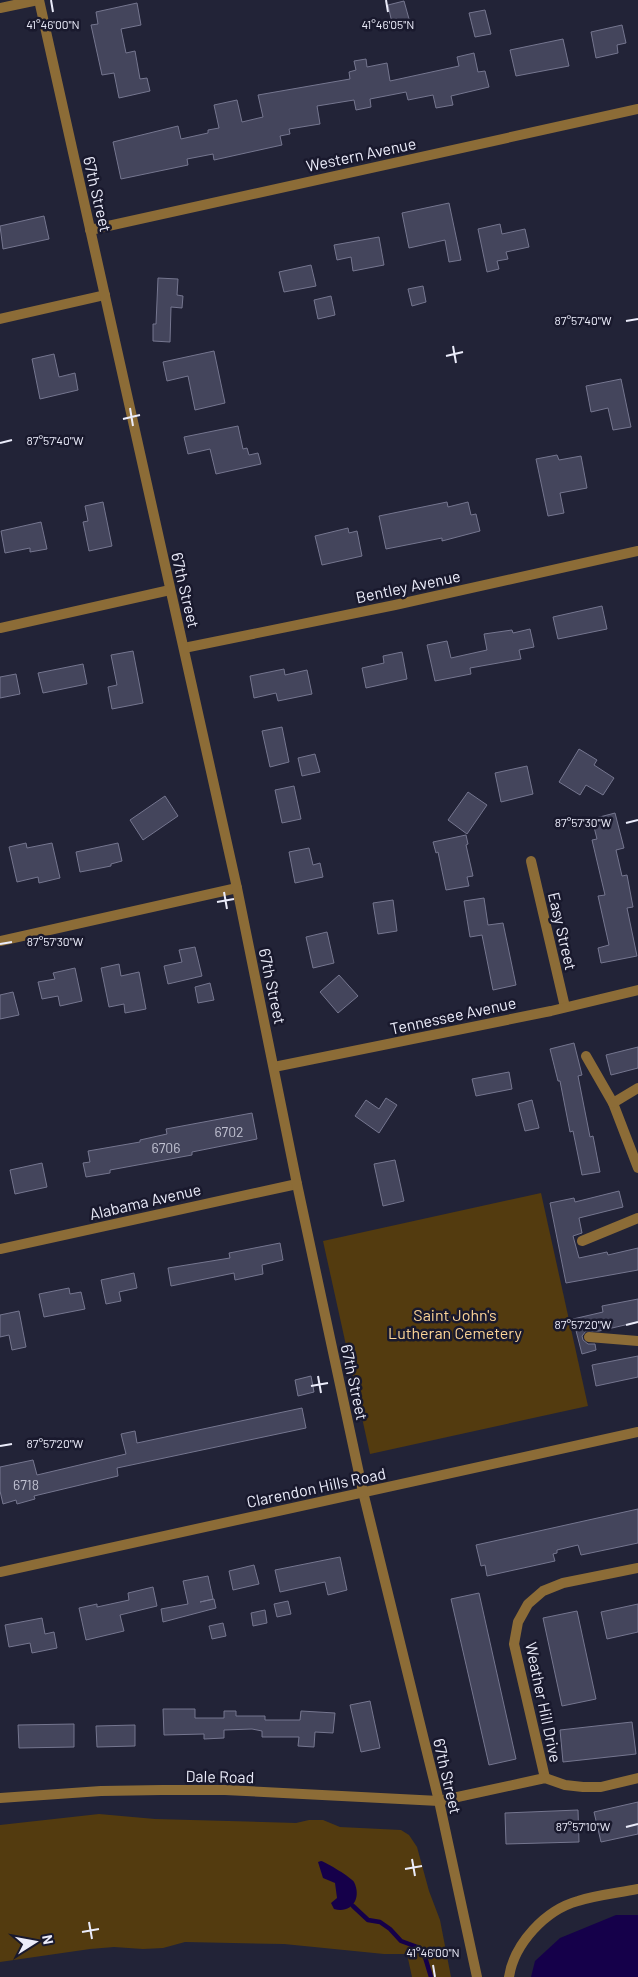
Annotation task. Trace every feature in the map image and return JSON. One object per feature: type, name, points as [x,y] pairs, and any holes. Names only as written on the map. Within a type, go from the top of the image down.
[{"type":"street","points":[[0,8],[38,0]]},
{"type":"street","name":"67th Street","points":[[38,0],[237,888],[297,1184],[363,1492],[439,1800],[477,1977]]},
{"type":"street","name":"Western Avenue","points":[[90,230],[638,109]]},
{"type":"street","points":[[0,319],[105,295]]},
{"type":"street","name":"Bentley Avenue","points":[[184,648],[395,605],[638,551]]},
{"type":"street","points":[[0,628],[170,590]]},
{"type":"street","name":"Easy Street","points":[[531,861],[565,1007]]},
{"type":"street","points":[[0,941],[237,888]]},
{"type":"street","name":"Tennessee Avenue","points":[[274,1067],[565,1007],[638,990]]},
{"type":"street","points":[[586,1056],[613,1103],[638,1168]]},
{"type":"street","points":[[613,1103],[638,1088]]},
{"type":"street","name":"Alabama Avenue","points":[[0,1249],[297,1184]]},
{"type":"street","points":[[582,1241],[638,1218]]},
{"type":"street","points":[[589,1337],[638,1340]]},
{"type":"street","name":"Clarendon Hills Road","points":[[0,1572],[638,1432]]},
{"type":"street","name":"Weather Hill Drive","points":[[545,1778],[514,1644],[518,1622],[528,1604],[543,1590],[562,1583],[638,1568]]},
{"type":"street","points":[[545,1778],[565,1785],[601,1787],[638,1778]]},
{"type":"street","name":"Dale Road","points":[[0,1798],[101,1791],[171,1790],[250,1791],[439,1800],[545,1778]]},
{"type":"street","points":[[509,1977],[515,1956],[529,1934],[556,1911],[577,1901],[638,1889]]},
{"type":"green space","name":"Saint John's Lutheran Cemetery","points":[[541,1193],[588,1406],[370,1454],[323,1241]]},
{"type":"green space","points":[[99,1814],[155,1819],[296,1823],[309,1820],[323,1820],[340,1827],[401,1830],[409,1835],[417,1847],[429,1891],[440,1920],[451,1977],[412,1977],[407,1954],[384,1954],[284,1944],[185,1942],[163,1948],[114,1947],[90,1949],[0,1962],[0,1825]]},
{"type":"shaded area","points":[[321,1861],[339,1870],[354,1882],[357,1894],[354,1903],[350,1907],[340,1910],[334,1909],[331,1903],[337,1898],[335,1883],[323,1878],[318,1862]]},
{"type":"shaded area","points":[[616,1915],[638,1915],[638,1977],[531,1977],[535,1961],[560,1938]]},
{"type":"building","points":[[404,1],[409,19],[392,23],[388,5]]},
{"type":"building","points":[[137,3],[141,25],[121,29],[126,53],[135,51],[140,79],[147,78],[150,91],[119,98],[114,73],[102,75],[91,25],[98,24],[96,12]]},
{"type":"building","points":[[485,10],[491,34],[475,37],[469,13]]},
{"type":"building","points":[[622,25],[626,43],[617,45],[618,53],[596,58],[591,32]]},
{"type":"building","points":[[563,39],[569,66],[516,76],[510,50]]},
{"type":"building","points":[[474,53],[478,72],[485,71],[489,87],[451,96],[453,105],[436,108],[433,95],[408,100],[406,92],[370,99],[371,107],[356,110],[354,100],[317,106],[320,124],[289,129],[290,134],[280,136],[282,145],[214,160],[213,154],[187,159],[188,165],[121,179],[113,142],[178,126],[181,139],[208,133],[208,130],[219,128],[214,105],[237,100],[242,122],[263,117],[258,95],[350,79],[349,72],[356,70],[354,61],[366,59],[367,67],[387,63],[390,81],[459,66],[457,57]]},
{"type":"building","points":[[449,203],[461,260],[449,262],[445,240],[409,248],[402,213]]},
{"type":"building","points":[[44,216],[49,239],[3,249],[0,226]]},
{"type":"building","points":[[500,224],[502,234],[525,229],[529,247],[506,252],[508,259],[497,261],[499,269],[487,272],[478,229]]},
{"type":"building","points":[[379,237],[384,265],[353,271],[351,257],[337,260],[334,245]]},
{"type":"building","points":[[311,265],[316,286],[284,292],[279,272]]},
{"type":"building","points":[[158,278],[178,279],[177,295],[183,296],[182,308],[171,307],[170,342],[153,341],[153,324],[156,324]]},
{"type":"building","points":[[423,286],[426,302],[412,306],[408,289]]},
{"type":"building","points":[[331,296],[335,315],[318,319],[314,300]]},
{"type":"building","points":[[214,351],[225,403],[195,410],[188,376],[167,381],[163,362]]},
{"type":"building","points":[[54,354],[59,377],[75,373],[78,390],[40,399],[32,359]]},
{"type":"building","points":[[621,379],[631,427],[613,430],[608,408],[591,412],[586,386]]},
{"type":"building","points":[[238,426],[243,449],[247,448],[249,455],[258,453],[261,464],[216,474],[210,449],[188,454],[184,437]]},
{"type":"building","points":[[557,455],[559,460],[581,456],[587,488],[560,493],[564,513],[548,516],[536,459]]},
{"type":"building","points":[[103,502],[112,546],[89,551],[83,522],[88,521],[85,506]]},
{"type":"building","points":[[447,502],[448,507],[468,502],[471,515],[476,514],[480,531],[442,541],[442,538],[386,549],[379,516]]},
{"type":"building","points":[[41,522],[47,549],[30,552],[30,548],[5,553],[1,531]]},
{"type":"building","points":[[348,528],[349,533],[357,531],[362,556],[322,565],[315,536]]},
{"type":"building","points":[[602,606],[607,629],[558,639],[553,617]]},
{"type":"building","points":[[530,629],[534,647],[519,650],[521,659],[470,668],[471,674],[435,681],[427,645],[447,641],[451,658],[487,650],[484,634],[512,630],[513,633]]},
{"type":"building","points":[[133,651],[143,703],[112,709],[108,687],[117,685],[111,655]]},
{"type":"building","points":[[402,652],[407,679],[366,688],[362,668],[384,663],[383,656]]},
{"type":"building","points":[[83,664],[87,684],[43,693],[38,673]]},
{"type":"building","points":[[284,669],[285,675],[307,670],[312,694],[278,701],[276,693],[254,698],[250,676]]},
{"type":"building","points":[[16,674],[20,694],[0,698],[0,677]]},
{"type":"building","points":[[282,727],[289,762],[270,767],[262,731]]},
{"type":"building","points":[[579,749],[597,760],[594,765],[614,778],[603,795],[586,785],[580,795],[559,782]]},
{"type":"building","points":[[315,754],[320,772],[302,776],[298,758]]},
{"type":"building","points":[[527,766],[533,794],[501,802],[495,773]]},
{"type":"building","points":[[294,786],[301,819],[282,823],[275,790]]},
{"type":"building","points":[[468,792],[487,805],[467,834],[448,820]]},
{"type":"building","points":[[165,796],[178,816],[143,840],[130,820]]},
{"type":"building","points":[[615,813],[624,848],[616,850],[622,876],[627,875],[633,907],[627,908],[637,956],[601,963],[598,948],[609,945],[598,896],[605,895],[592,840],[597,839],[592,819]]},
{"type":"building","points":[[466,835],[468,844],[466,845],[473,876],[467,877],[469,886],[446,890],[438,852],[436,853],[433,842]]},
{"type":"building","points":[[26,843],[27,848],[52,843],[60,878],[39,883],[38,877],[17,882],[9,847]]},
{"type":"building","points":[[118,843],[122,861],[111,864],[111,866],[80,872],[76,852]]},
{"type":"building","points":[[309,848],[313,865],[320,863],[323,877],[295,883],[289,852]]},
{"type":"building","points":[[484,898],[488,925],[503,923],[516,985],[493,990],[482,935],[470,937],[464,901]]},
{"type":"building","points":[[393,900],[397,931],[378,934],[373,903]]},
{"type":"building","points":[[327,932],[334,963],[313,968],[306,937]]},
{"type":"building","points":[[195,947],[202,976],[168,984],[164,966],[182,962],[179,950]]},
{"type":"building","points":[[119,964],[121,976],[139,972],[146,1009],[125,1013],[124,1004],[109,1007],[101,968]]},
{"type":"building","points":[[75,968],[82,1001],[60,1006],[58,996],[42,999],[38,982],[55,979],[53,973]]},
{"type":"building","points":[[339,975],[358,996],[338,1013],[320,992]]},
{"type":"building","points":[[210,983],[214,1000],[198,1003],[195,987]]},
{"type":"building","points":[[13,992],[19,1015],[0,1019],[0,995]]},
{"type":"building","points":[[574,1043],[582,1075],[578,1076],[590,1137],[593,1136],[600,1172],[582,1175],[573,1131],[570,1132],[560,1081],[558,1081],[550,1049]]},
{"type":"building","points":[[638,1047],[638,1068],[611,1075],[606,1055]]},
{"type":"building","points":[[509,1072],[512,1089],[476,1096],[472,1079]]},
{"type":"building","points":[[386,1098],[397,1105],[379,1133],[355,1116],[366,1100],[379,1109]]},
{"type":"building","points":[[532,1100],[539,1128],[525,1131],[518,1104]]},
{"type":"building","points":[[252,1113],[257,1139],[192,1152],[192,1155],[110,1170],[110,1173],[86,1177],[83,1163],[90,1162],[88,1151],[140,1142],[140,1140],[167,1134],[166,1129]]},
{"type":"building","points":[[395,1160],[404,1201],[383,1206],[374,1164]]},
{"type":"building","points":[[42,1163],[47,1187],[15,1194],[10,1170]]},
{"type":"building","points":[[619,1191],[623,1207],[579,1218],[582,1233],[573,1236],[579,1258],[607,1252],[608,1255],[638,1248],[638,1270],[566,1283],[550,1203],[574,1198],[575,1202]]},
{"type":"building","points":[[280,1243],[283,1260],[262,1265],[263,1274],[235,1280],[234,1273],[171,1286],[168,1268],[230,1258],[229,1253]]},
{"type":"building","points":[[134,1273],[137,1288],[119,1292],[121,1301],[106,1304],[101,1280]]},
{"type":"building","points":[[69,1288],[70,1294],[81,1292],[85,1309],[44,1317],[39,1294]]},
{"type":"building","points":[[638,1299],[638,1322],[599,1331],[586,1331],[582,1336],[583,1340],[588,1344],[595,1344],[596,1350],[582,1354],[573,1319],[603,1312],[602,1306]]},
{"type":"building","points":[[19,1311],[26,1347],[12,1350],[9,1335],[0,1337],[0,1315]]},
{"type":"building","points":[[638,1356],[638,1377],[596,1386],[592,1365]]},
{"type":"building","points":[[311,1376],[314,1392],[298,1396],[295,1380]]},
{"type":"building","points":[[302,1408],[306,1428],[117,1468],[118,1476],[34,1496],[35,1499],[17,1504],[16,1500],[3,1504],[0,1491],[0,1467],[33,1460],[37,1475],[126,1454],[121,1434],[135,1431],[137,1443]]},
{"type":"building","points":[[638,1509],[638,1543],[581,1555],[578,1545],[557,1550],[557,1553],[553,1554],[555,1561],[487,1576],[485,1565],[481,1566],[476,1545]]},
{"type":"building","points":[[340,1557],[347,1590],[328,1595],[325,1582],[280,1592],[275,1570]]},
{"type":"building","points":[[254,1565],[259,1584],[233,1590],[229,1571]]},
{"type":"building","points":[[208,1576],[213,1599],[200,1602],[214,1599],[216,1608],[163,1622],[161,1609],[188,1604],[183,1581]]},
{"type":"building","points":[[153,1587],[157,1606],[120,1615],[124,1631],[86,1640],[79,1608],[97,1604],[97,1607],[129,1600],[128,1593]]},
{"type":"building","points":[[479,1593],[516,1759],[489,1765],[451,1599]]},
{"type":"building","points":[[288,1601],[291,1614],[277,1617],[274,1604]]},
{"type":"building","points":[[638,1604],[638,1632],[607,1639],[601,1612]]},
{"type":"building","points":[[265,1610],[267,1623],[253,1626],[251,1613]]},
{"type":"building","points":[[577,1611],[596,1699],[562,1706],[543,1618]]},
{"type":"building","points":[[42,1618],[45,1634],[54,1632],[57,1648],[32,1653],[30,1643],[9,1647],[5,1625]]},
{"type":"building","points":[[223,1623],[226,1636],[212,1639],[209,1626]]},
{"type":"building","points":[[370,1701],[380,1748],[361,1752],[350,1705]]},
{"type":"building","points":[[163,1709],[195,1709],[195,1718],[224,1718],[224,1711],[236,1711],[236,1716],[265,1716],[265,1720],[300,1720],[301,1711],[335,1713],[333,1733],[315,1732],[314,1747],[298,1746],[299,1737],[262,1737],[262,1731],[252,1729],[224,1730],[224,1738],[204,1739],[204,1734],[164,1735]]},
{"type":"building","points":[[632,1722],[636,1754],[563,1762],[560,1730]]},
{"type":"building","points":[[74,1724],[74,1747],[19,1748],[18,1725]]},
{"type":"building","points":[[135,1725],[135,1746],[97,1747],[96,1726]]},
{"type":"building","points":[[638,1802],[638,1834],[601,1842],[594,1812]]},
{"type":"building","points":[[578,1810],[579,1842],[506,1844],[505,1813]]},
{"type":"waterway","points":[[353,1906],[368,1920],[380,1922],[390,1929],[401,1941],[420,1948],[431,1977]]}]
